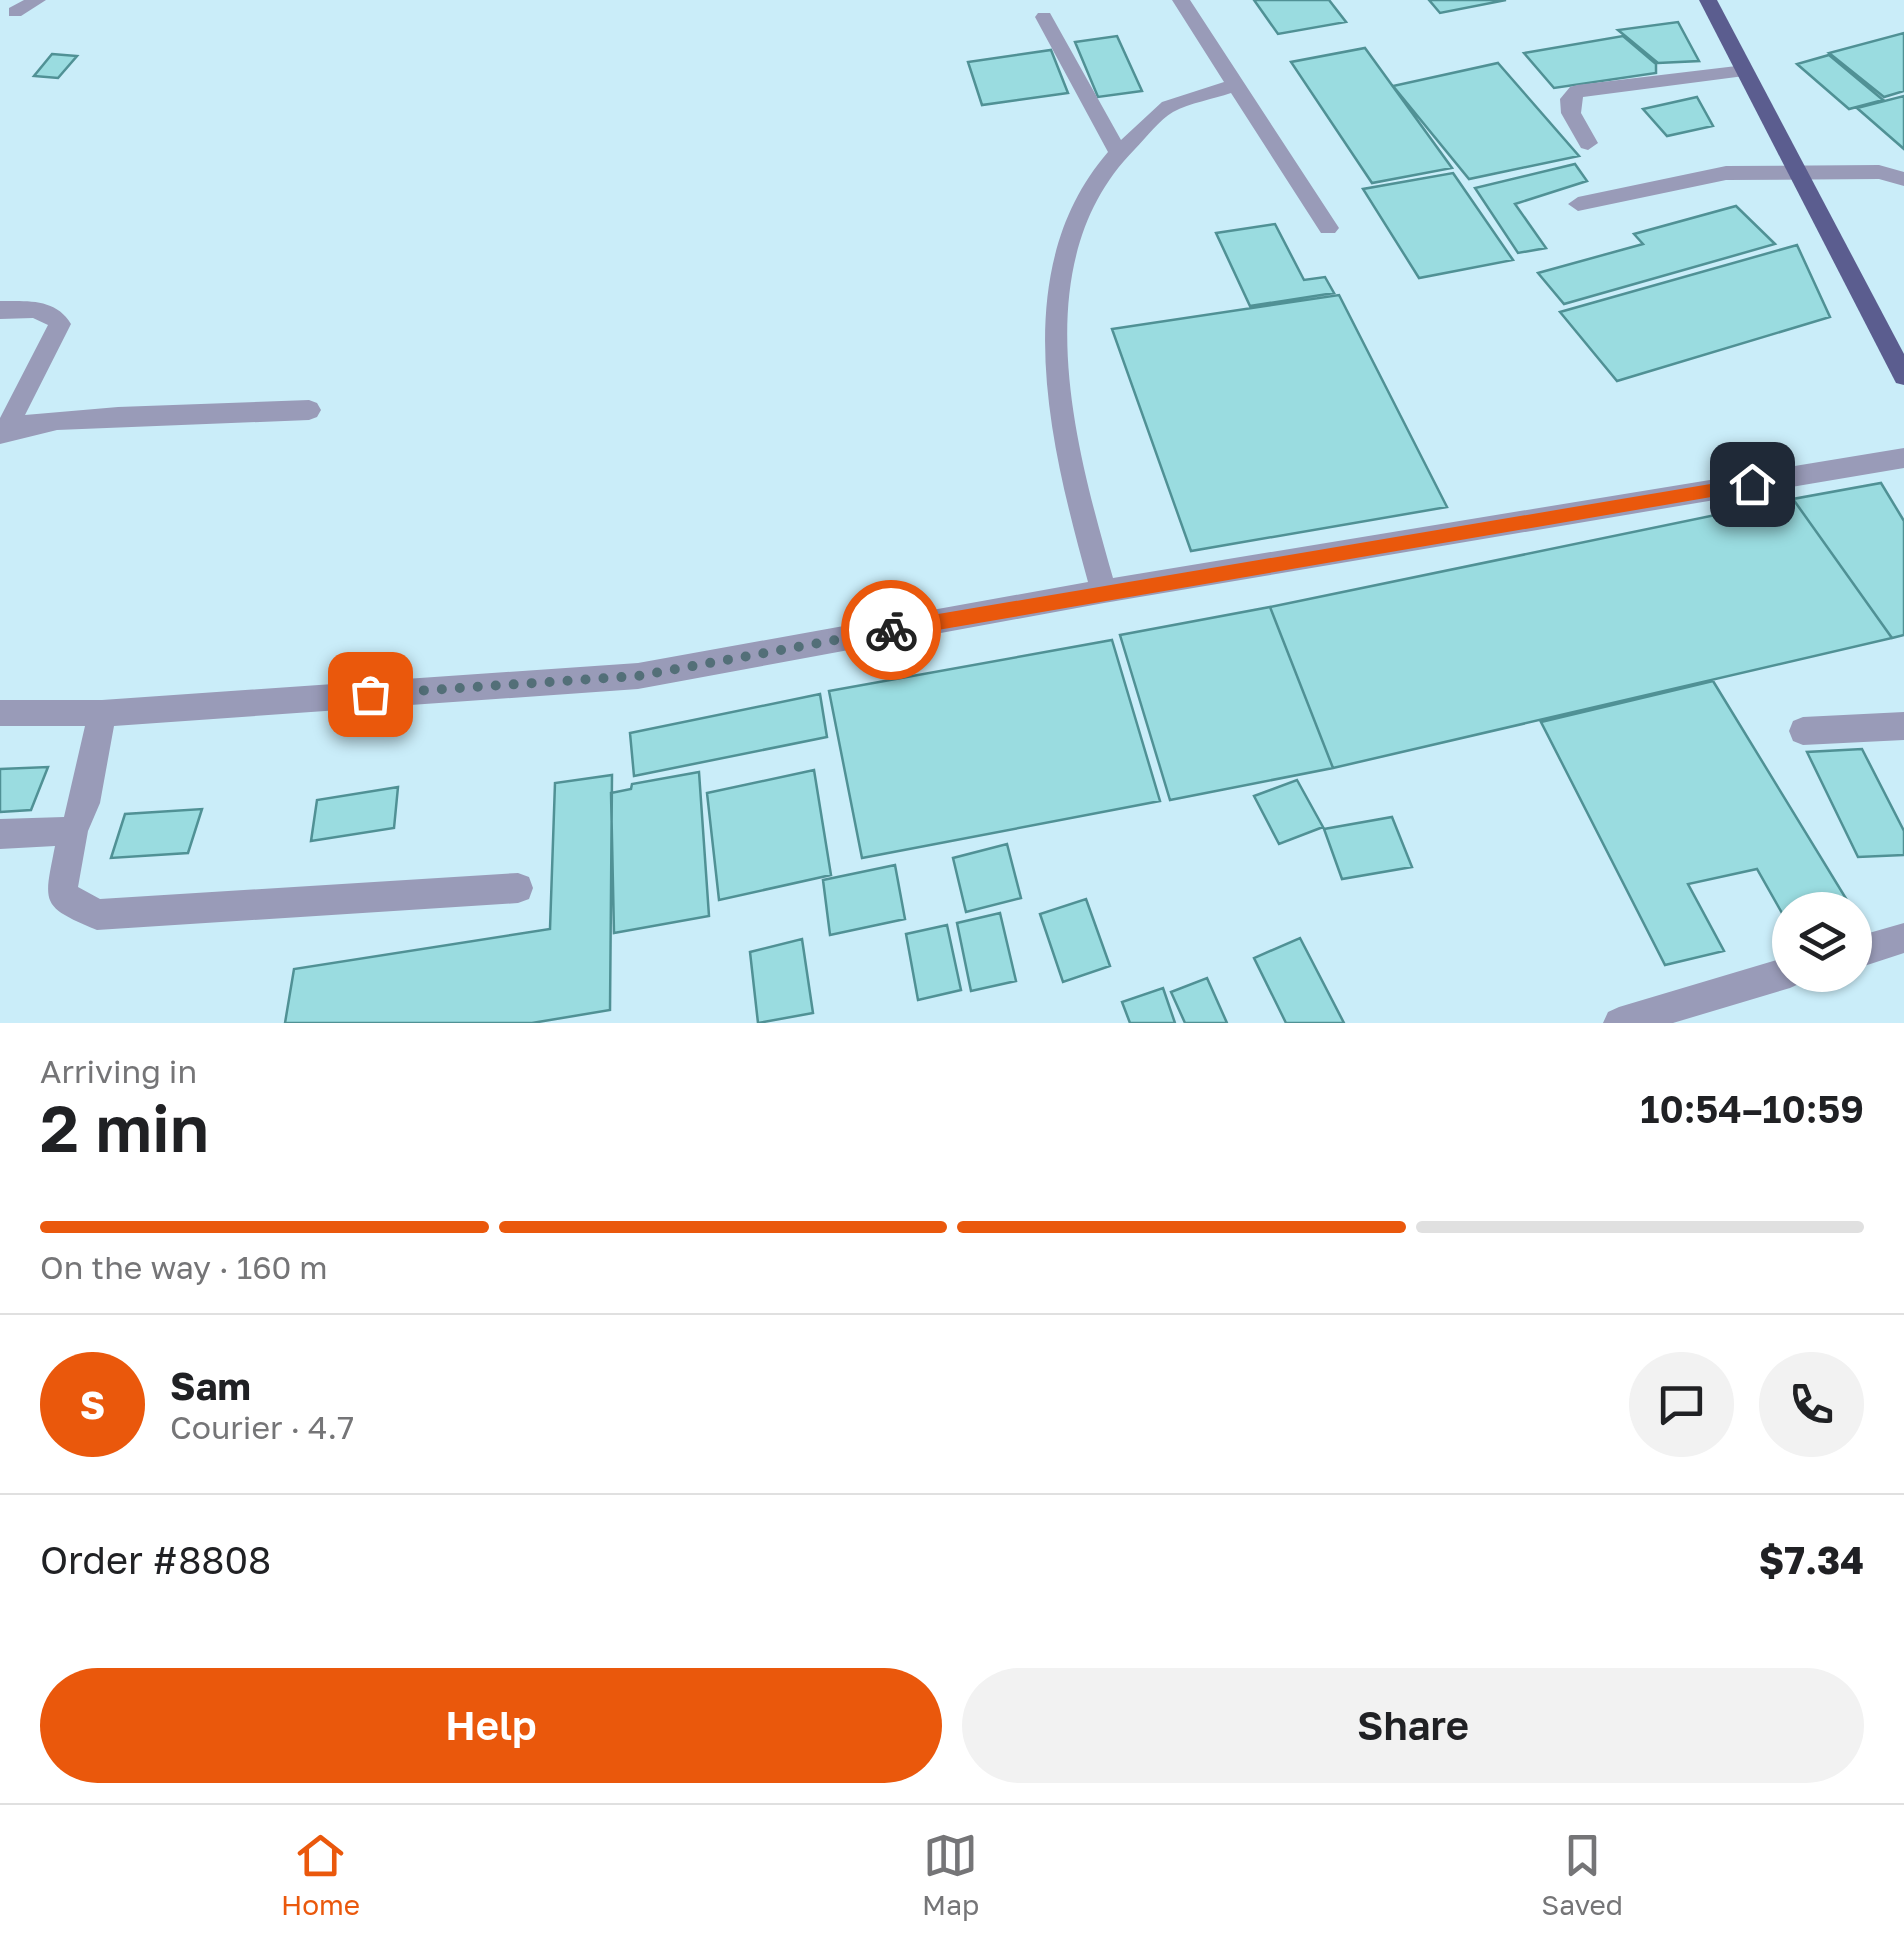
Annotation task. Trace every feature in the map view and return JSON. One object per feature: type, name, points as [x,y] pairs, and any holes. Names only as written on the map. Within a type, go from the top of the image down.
[{"type":"main road","points":[[1708,0],[1901,364]]},
{"type":"street","points":[[16,12],[37,0]]},
{"type":"street","points":[[1181,0],[1328,228]]},
{"type":"street","points":[[1044,17],[1118,152]]},
{"type":"street","points":[[1588,142],[1571,113],[1570,99],[1577,92],[1746,72]]},
{"type":"street","points":[[1104,591],[1060,423],[1058,281],[1084,209],[1118,152],[1165,109],[1238,84]]},
{"type":"street","points":[[1578,204],[1726,173],[1879,172],[1904,166]]},
{"type":"street","points":[[1879,172],[1904,179]]},
{"type":"street","points":[[0,310],[44,310],[60,324],[3,432]]},
{"type":"street","points":[[3,432],[56,421],[177,412],[250,414],[308,410]]},
{"type":"street","points":[[0,713],[102,713],[638,676],[1104,591],[1904,458]]},
{"type":"street","points":[[102,713],[85,804],[73,831],[61,894],[96,915],[518,888]]},
{"type":"street","points":[[1803,731],[1904,726]]},
{"type":"street","points":[[0,834],[73,831]]},
{"type":"street","points":[[1872,947],[1904,938]]},
{"type":"street","points":[[1619,1023],[1772,977]]},
{"type":"building","points":[[1254,0],[1329,0],[1346,22],[1278,34]]},
{"type":"building","points":[[1429,0],[1506,0],[1440,13]]},
{"type":"building","points":[[1678,22],[1699,61],[1658,63],[1618,30]]},
{"type":"building","points":[[1904,33],[1904,91],[1884,97],[1829,53]]},
{"type":"building","points":[[1117,36],[1142,91],[1098,97],[1075,42]]},
{"type":"building","points":[[1623,36],[1656,64],[1656,73],[1554,88],[1524,53]]},
{"type":"building","points":[[1365,48],[1452,168],[1372,183],[1291,62]]},
{"type":"building","points":[[1051,50],[1068,93],[982,105],[968,62]]},
{"type":"building","points":[[52,54],[77,56],[58,78],[34,76]]},
{"type":"building","points":[[1829,55],[1883,100],[1849,109],[1797,64]]},
{"type":"building","points":[[1498,63],[1579,156],[1469,179],[1393,86]]},
{"type":"building","points":[[1904,96],[1904,149],[1857,108]]},
{"type":"building","points":[[1697,97],[1713,126],[1667,136],[1643,109]]},
{"type":"building","points":[[1575,164],[1587,181],[1515,204],[1546,248],[1518,253],[1475,188]]},
{"type":"building","points":[[1453,173],[1513,260],[1419,278],[1363,189]]},
{"type":"building","points":[[1736,206],[1775,244],[1564,304],[1538,273],[1643,244],[1634,234]]},
{"type":"building","points":[[1275,224],[1304,280],[1325,277],[1334,293],[1250,306],[1216,233]]},
{"type":"building","points":[[1797,245],[1830,317],[1617,381],[1560,312]]},
{"type":"building","points":[[1339,295],[1447,507],[1191,551],[1112,329]]},
{"type":"building","points":[[1881,483],[1904,521],[1904,635],[1892,638],[1793,499]]},
{"type":"building","points":[[1793,499],[1892,638],[1333,768],[1270,607]]},
{"type":"building","points":[[1270,607],[1333,768],[1170,800],[1120,635]]},
{"type":"building","points":[[1112,640],[1160,801],[862,858],[829,691]]},
{"type":"building","points":[[1713,681],[1842,892],[1772,892],[1772,895],[1757,869],[1688,884],[1724,951],[1665,965],[1541,722]]},
{"type":"building","points":[[820,694],[827,737],[634,776],[630,733]]},
{"type":"building","points":[[1862,749],[1904,831],[1904,855],[1858,857],[1807,752]]},
{"type":"building","points":[[48,767],[31,810],[0,812],[0,769]]},
{"type":"building","points":[[814,770],[831,875],[719,900],[707,793]]},
{"type":"building","points":[[699,772],[709,916],[614,933],[611,793],[631,789],[632,784]]},
{"type":"building","points":[[612,775],[610,1010],[532,1023],[285,1023],[294,969],[550,929],[555,783]]},
{"type":"building","points":[[1297,780],[1323,827],[1279,844],[1254,796]]},
{"type":"building","points":[[398,787],[394,828],[311,841],[317,800]]},
{"type":"building","points":[[202,809],[188,853],[111,858],[125,814]]},
{"type":"building","points":[[1392,817],[1412,867],[1342,879],[1324,829]]},
{"type":"building","points":[[1007,844],[1021,898],[966,912],[953,858]]},
{"type":"building","points":[[895,865],[905,919],[830,935],[823,880]]},
{"type":"building","points":[[1086,899],[1110,966],[1063,982],[1040,914]]},
{"type":"building","points":[[1000,913],[1016,981],[971,991],[957,923]]},
{"type":"building","points":[[947,925],[961,990],[918,1000],[906,934]]},
{"type":"building","points":[[1300,938],[1344,1023],[1286,1023],[1254,958]]},
{"type":"building","points":[[802,939],[813,1013],[758,1023],[750,952]]},
{"type":"building","points":[[1207,978],[1227,1023],[1185,1023],[1171,992]]},
{"type":"building","points":[[1163,988],[1175,1023],[1130,1023],[1122,1002]]},
{"type":"way so far","points":[[370,694],[638,676],[891,630]]},
{"type":"route","points":[[891,630],[1752,484]]}]
